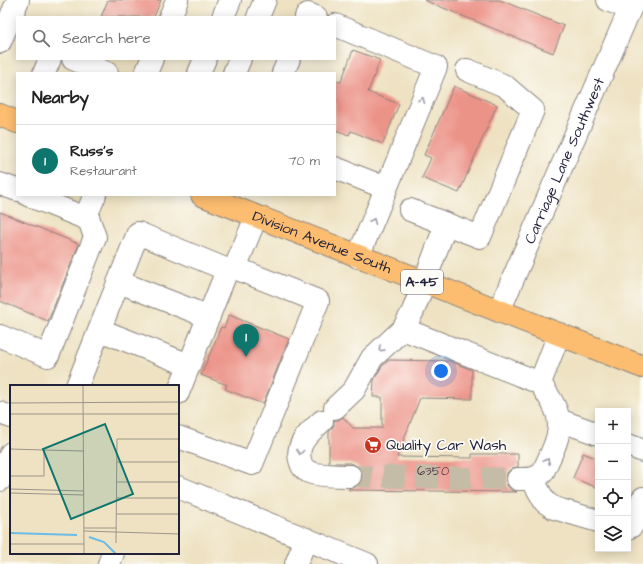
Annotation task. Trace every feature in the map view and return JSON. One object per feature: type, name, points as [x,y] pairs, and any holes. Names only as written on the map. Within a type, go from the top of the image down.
[{"type":"main road","points":[[0,115],[16,122]]},
{"type":"main road","name":"Division Avenue South","points":[[208,196],[235,201],[262,219],[643,367]]},
{"type":"street","points":[[0,40],[18,0]]},
{"type":"street","points":[[170,16],[177,0]]},
{"type":"street","points":[[223,16],[230,0]]},
{"type":"street","points":[[258,16],[265,0]]},
{"type":"street","name":"Carriage Lane Southwest","points":[[498,311],[632,5],[608,0]]},
{"type":"street","points":[[336,25],[436,66],[358,256]]},
{"type":"street","points":[[44,72],[50,60]]},
{"type":"street","points":[[75,60],[105,72]]},
{"type":"street","points":[[146,72],[152,60]]},
{"type":"street","points":[[199,72],[205,60]]},
{"type":"street","points":[[234,72],[240,60]]},
{"type":"street","points":[[284,72],[289,60]]},
{"type":"street","points":[[410,210],[480,237],[533,110],[505,86],[467,70]]},
{"type":"street","points":[[336,168],[386,188]]},
{"type":"street","points":[[0,184],[16,190]]},
{"type":"street","points":[[30,196],[85,218],[91,204]]},
{"type":"street","points":[[0,336],[48,356],[95,237],[91,204]]},
{"type":"street","points":[[179,387],[183,362],[202,314],[226,274],[232,269],[262,219]]},
{"type":"street","points":[[350,476],[323,475],[309,472],[302,467],[298,457],[299,449],[306,435],[354,390],[372,358],[403,329],[413,311],[446,224]]},
{"type":"street","points":[[77,385],[138,233],[318,301],[252,464],[179,437]]},
{"type":"street","points":[[119,282],[202,314]]},
{"type":"street","points":[[403,329],[540,383],[553,404],[559,420],[560,431],[543,472],[540,475],[525,479],[545,502],[554,508],[595,520]]},
{"type":"street","points":[[100,330],[183,362]]},
{"type":"street","points":[[540,383],[559,334]]},
{"type":"street","points":[[167,385],[183,362]]},
{"type":"street","points":[[0,413],[10,417]]},
{"type":"street","points":[[559,420],[595,433]]},
{"type":"street","points":[[179,427],[255,455]]},
{"type":"street","points":[[631,446],[643,451]]},
{"type":"street","points":[[0,480],[10,455]]},
{"type":"street","points":[[179,487],[367,564]]},
{"type":"street","points":[[631,526],[643,498]]},
{"type":"street","points":[[296,564],[306,539]]},
{"type":"street","points":[[109,564],[113,554]]},
{"type":"building","points":[[108,0],[161,0],[154,16],[101,16]]},
{"type":"building","points":[[424,0],[500,0],[564,26],[553,53]]},
{"type":"building","points":[[353,50],[380,60],[368,92],[399,104],[383,144],[351,131],[349,135],[336,130],[336,80],[341,82]]},
{"type":"building","points":[[454,86],[497,105],[459,193],[422,178],[431,158],[424,155]]},
{"type":"building","points":[[0,212],[79,244],[48,321],[0,301]]},
{"type":"building","points":[[229,315],[289,339],[263,404],[225,389],[227,385],[201,375],[221,327],[224,328]]},
{"type":"building","points":[[389,360],[450,361],[472,370],[472,399],[420,398],[397,457],[472,458],[472,454],[518,454],[518,467],[512,468],[507,473],[506,479],[507,485],[511,490],[517,492],[349,490],[349,488],[356,487],[361,482],[361,471],[357,466],[350,463],[329,463],[329,432],[334,425],[334,420],[338,420],[343,417],[353,428],[382,428],[382,397],[373,397],[374,380],[382,366]]},
{"type":"building","points":[[583,453],[595,458],[595,487],[573,478]]},
{"type":"tunnel","points":[[350,476],[518,479]]},
{"type":"place","name":"Russ's","points":[[246,357]]},
{"type":"place","name":"Quality Car Wash","points":[[373,445]]}]
